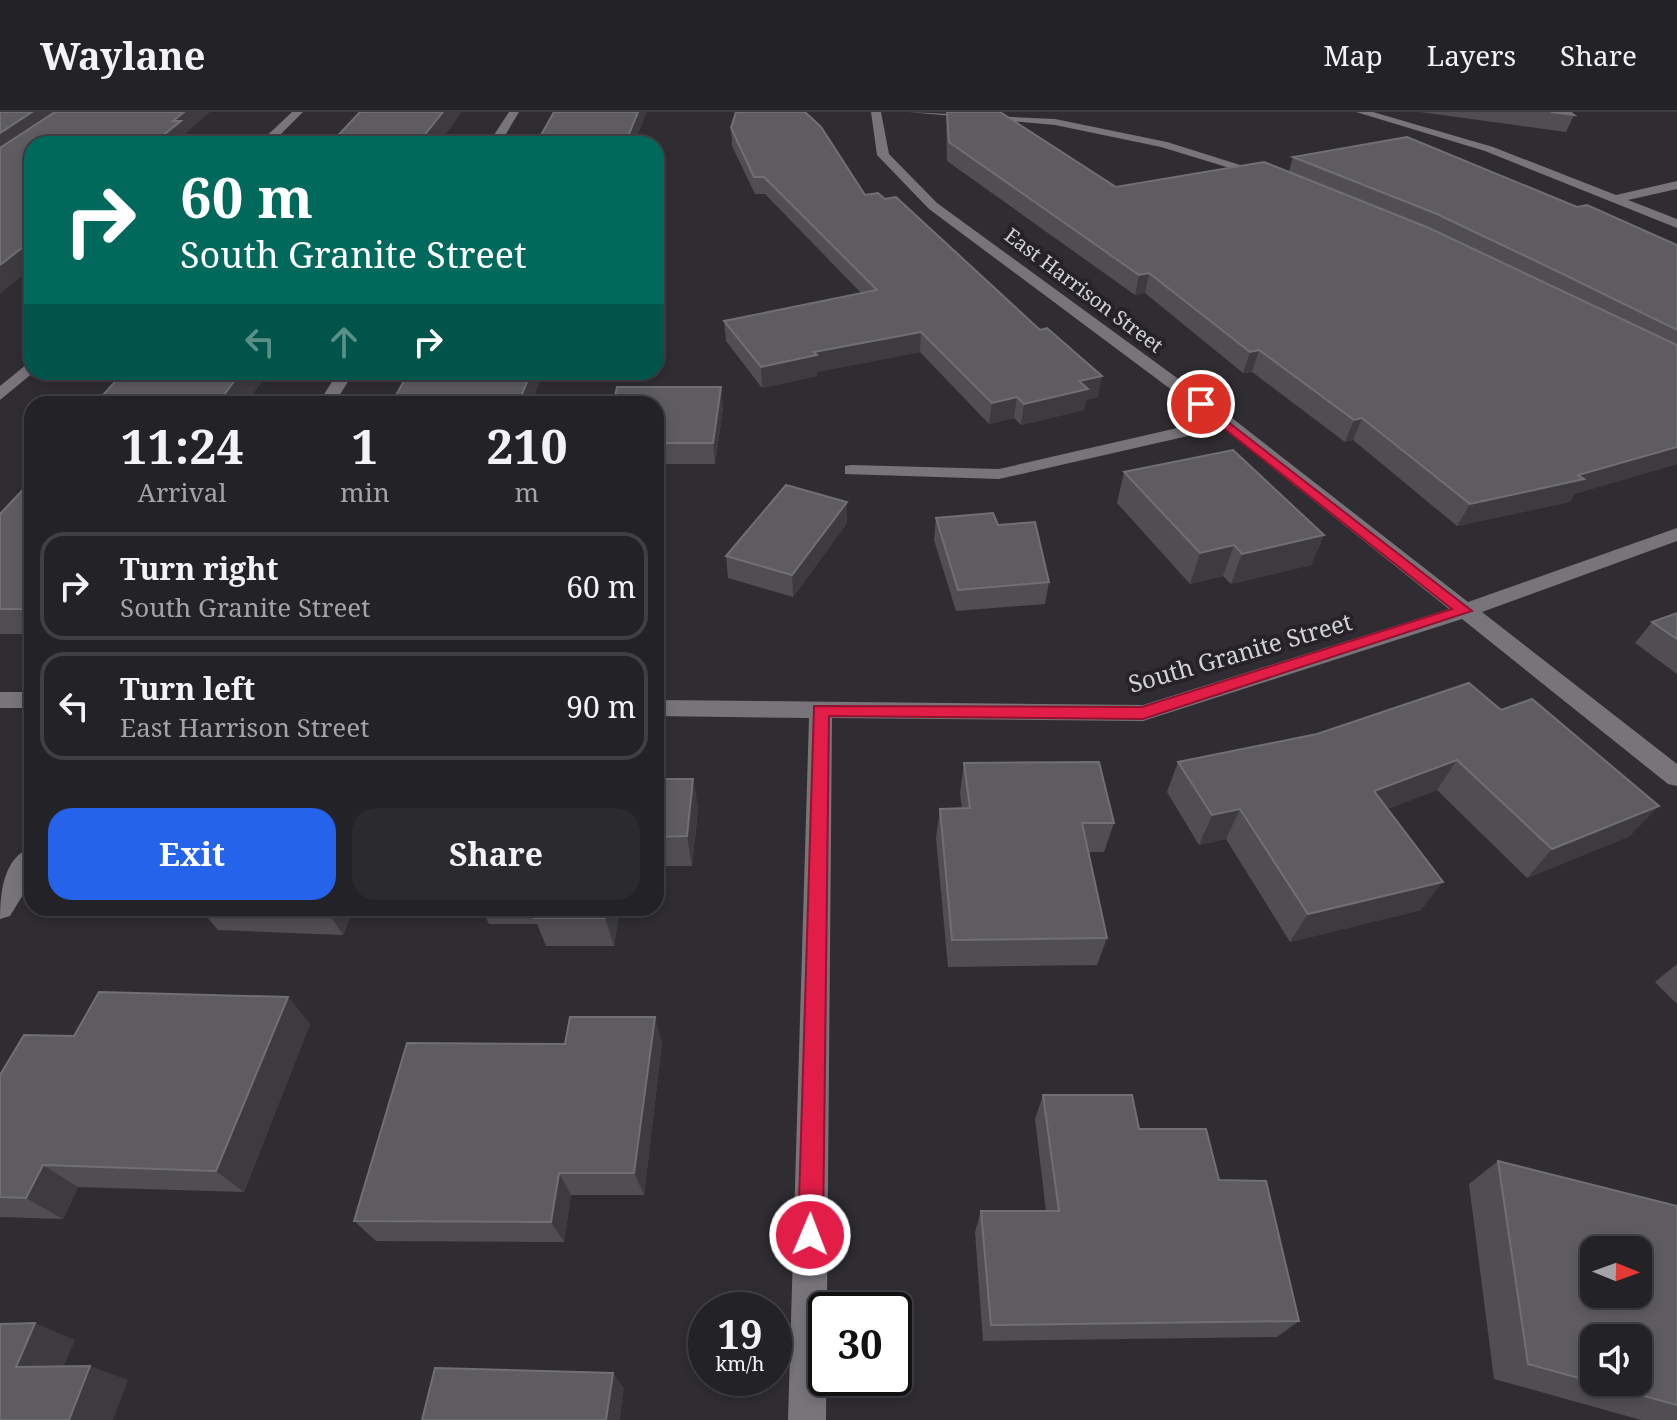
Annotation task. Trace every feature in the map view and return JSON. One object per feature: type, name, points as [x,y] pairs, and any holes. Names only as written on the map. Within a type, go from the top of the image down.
[{"type":"street","points":[[272,136],[298,112]]},
{"type":"street","points":[[499,136],[514,112]]},
{"type":"street","name":"East Harrison Street","points":[[876,112],[883,155],[933,206],[1226,422],[1677,777]]},
{"type":"street","points":[[913,112],[1055,122],[1163,144],[1231,162],[1290,184]]},
{"type":"street","points":[[1361,112],[1489,149],[1677,224]]},
{"type":"street","points":[[1616,199],[1677,185]]},
{"type":"street","points":[[0,395],[24,372]]},
{"type":"street","points":[[851,470],[999,474],[1226,422]]},
{"type":"street","name":"South Granite Street","points":[[664,708],[1143,713],[1464,611],[1677,534]]},
{"type":"street","points":[[0,700],[24,700]]},
{"type":"street","points":[[807,1420],[821,710]]},
{"type":"street","points":[[0,908],[24,870]]},
{"type":"building","points":[[0,112],[32,112],[0,133]]},
{"type":"building","points":[[55,112],[184,112],[173,121],[181,121],[162,136],[24,136],[24,246],[0,265],[0,148]]},
{"type":"building","points":[[360,112],[443,112],[424,136],[338,136]]},
{"type":"building","points":[[554,112],[638,112],[628,136],[540,136]]},
{"type":"building","points":[[736,112],[805,112],[821,127],[865,195],[878,193],[885,199],[896,197],[1040,330],[1047,328],[1102,376],[1079,381],[1088,389],[1024,404],[1017,397],[992,403],[921,332],[814,352],[817,355],[761,367],[724,321],[877,290],[764,177],[754,177],[731,128]]},
{"type":"building","points":[[947,112],[1000,112],[1116,187],[1264,162],[1429,228],[1677,345],[1677,447],[1578,475],[1584,479],[1470,504],[1362,418],[1354,420],[1259,350],[1250,352],[1149,273],[1139,275],[949,142]]},
{"type":"building","points":[[1407,137],[1577,207],[1587,205],[1677,245],[1677,330],[1437,214],[1293,157]]},
{"type":"building","points":[[117,380],[235,380],[223,396],[103,395]]},
{"type":"building","points":[[404,380],[528,380],[521,396],[396,396]]},
{"type":"building","points":[[617,387],[721,387],[713,443],[664,443],[664,396],[615,396]]},
{"type":"building","points":[[1233,450],[1324,535],[1242,554],[1234,545],[1200,553],[1124,472]]},
{"type":"building","points":[[786,485],[847,502],[792,575],[726,556]]},
{"type":"building","points":[[24,488],[24,609],[0,609],[0,514]]},
{"type":"building","points":[[993,513],[998,525],[1035,522],[1049,582],[958,590],[936,518]]},
{"type":"building","points":[[1677,613],[1677,639],[1652,622]]},
{"type":"building","points":[[1469,683],[1501,710],[1532,699],[1659,806],[1552,849],[1457,760],[1374,791],[1443,882],[1308,914],[1240,809],[1212,815],[1178,762],[1317,734]]},
{"type":"building","points":[[1099,762],[1114,823],[1082,823],[1107,938],[952,940],[940,809],[970,808],[964,763]]},
{"type":"building","points":[[664,779],[693,779],[687,836],[664,837]]},
{"type":"building","points":[[535,916],[605,916],[605,918]]},
{"type":"building","points":[[99,992],[288,997],[216,1171],[43,1165],[26,1198],[0,1197],[0,1075],[24,1035],[74,1036]]},
{"type":"building","points":[[570,1017],[655,1017],[634,1173],[559,1173],[551,1222],[354,1221],[407,1043],[565,1044]]},
{"type":"building","points":[[1043,1095],[1132,1095],[1139,1129],[1206,1129],[1219,1180],[1266,1181],[1299,1321],[991,1325],[981,1211],[1059,1211]]},
{"type":"building","points":[[1498,1161],[1677,1206],[1677,1405],[1644,1396],[1652,1396],[1652,1324],[1580,1324],[1580,1378],[1528,1364]]},
{"type":"building","points":[[35,1323],[16,1367],[90,1366],[69,1420],[0,1420],[0,1324]]},
{"type":"building","points":[[435,1368],[613,1373],[606,1420],[422,1420]]},
{"type":"route","points":[[810,1235],[821,710],[1143,713],[1464,611],[1201,404]]}]
